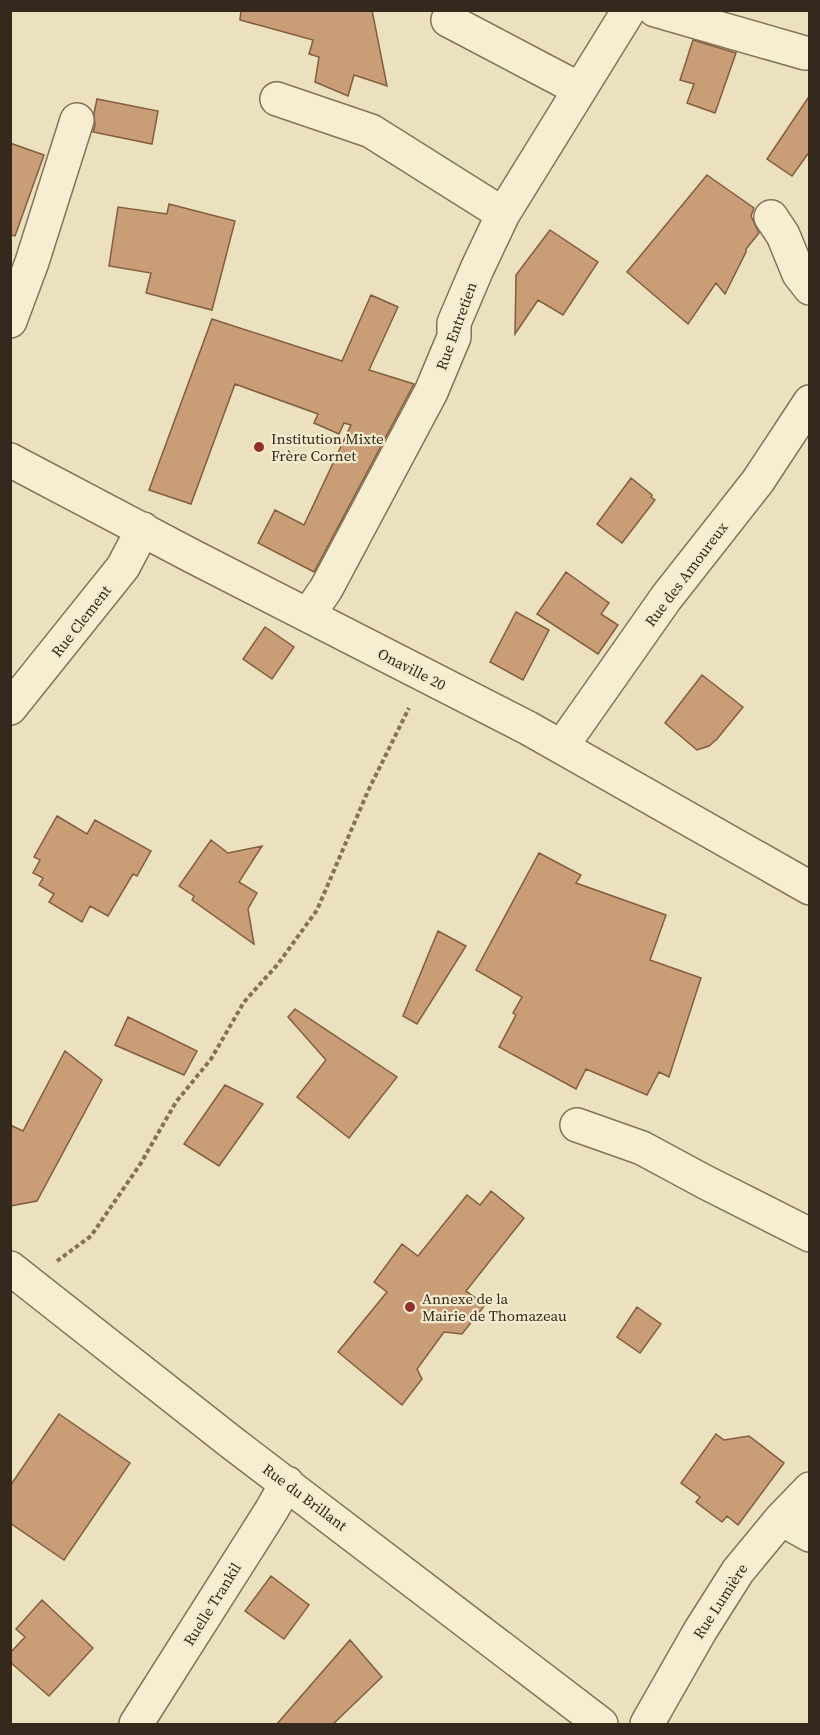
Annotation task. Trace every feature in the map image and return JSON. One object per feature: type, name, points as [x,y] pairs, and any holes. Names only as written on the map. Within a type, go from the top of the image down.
[{"type":"street","name":"Rue Entretien","points":[[308,615],[326,589],[431,392],[454,337],[453,323],[504,214],[629,10]]},
{"type":"street","points":[[655,10],[805,53]]},
{"type":"street","points":[[448,20],[579,90]]},
{"type":"street","points":[[277,99],[371,131],[504,214]]},
{"type":"street","points":[[10,321],[32,262],[77,120]]},
{"type":"street","points":[[771,217],[783,235],[799,274],[810,288]]},
{"type":"street","name":"Rue des Amoureux","points":[[562,746],[666,598],[758,481],[810,402]]},
{"type":"street","name":"Onaville 20","points":[[10,460],[562,746],[810,888]]},
{"type":"street","name":"Rue Clement","points":[[10,708],[123,567],[143,530]]},
{"type":"street","points":[[577,1125],[642,1148],[810,1235]]},
{"type":"street","name":"Rue du Brillant","points":[[13,1270],[231,1442],[601,1725]]},
{"type":"street","name":"Ruelle Trankil","points":[[136,1725],[287,1483]]},
{"type":"street","name":"Rue Lumière","points":[[646,1725],[700,1631],[738,1571],[781,1519],[810,1489]]},
{"type":"street","points":[[781,1519],[810,1535]]},
{"type":"path","points":[[13,1270],[54,1263],[91,1236],[141,1163],[176,1102],[211,1059],[244,1002],[278,964],[317,910],[368,791],[410,706],[431,679]]},
{"type":"building","points":[[241,10],[372,10],[387,86],[354,75],[348,96],[315,82],[319,57],[309,54],[313,40],[240,20]]},
{"type":"building","points":[[693,40],[736,53],[715,113],[687,103],[694,84],[680,80]]},
{"type":"building","points":[[810,95],[810,151],[792,176],[767,159]]},
{"type":"building","points":[[97,99],[158,111],[152,144],[93,132]]},
{"type":"building","points":[[10,143],[44,155],[15,236],[10,235]]},
{"type":"building","points":[[707,175],[754,208],[751,216],[759,233],[746,249],[725,294],[716,283],[688,324],[627,272]]},
{"type":"building","points":[[169,204],[235,221],[212,310],[146,293],[151,273],[109,266],[118,207],[167,214]]},
{"type":"building","points":[[550,230],[598,262],[563,315],[538,300],[515,334],[516,275]]},
{"type":"building","points":[[371,295],[398,307],[369,370],[414,384],[314,572],[258,543],[275,510],[304,525],[351,425],[344,423],[339,434],[314,423],[318,414],[235,384],[191,504],[149,490],[212,319],[342,361]]},
{"type":"building","points":[[631,478],[655,500],[622,543],[597,524]]},
{"type":"building","points":[[566,572],[609,603],[601,614],[618,625],[598,654],[537,614]]},
{"type":"building","points":[[516,612],[549,630],[523,680],[490,662]]},
{"type":"building","points":[[265,627],[294,647],[272,679],[243,659]]},
{"type":"building","points":[[702,675],[743,707],[717,739],[709,746],[697,750],[665,723]]},
{"type":"building","points":[[57,816],[87,834],[95,820],[151,851],[137,876],[133,874],[108,916],[90,906],[82,922],[49,902],[54,894],[39,885],[43,878],[33,873],[40,860],[34,857]]},
{"type":"building","points":[[211,840],[228,853],[262,846],[239,882],[257,893],[248,909],[254,944],[192,900],[194,896],[179,886]]},
{"type":"building","points":[[539,853],[581,875],[576,883],[666,915],[650,960],[701,978],[669,1077],[659,1072],[647,1095],[586,1069],[576,1089],[499,1047],[516,1015],[513,1013],[522,997],[476,970]]},
{"type":"building","points":[[438,931],[466,946],[417,1024],[403,1016]]},
{"type":"building","points":[[295,1009],[397,1077],[349,1138],[297,1097],[326,1060],[288,1017]]},
{"type":"building","points":[[128,1017],[197,1051],[184,1075],[115,1045]]},
{"type":"building","points":[[65,1051],[102,1080],[37,1201],[10,1206],[10,1125],[23,1131]]},
{"type":"building","points":[[225,1085],[263,1104],[219,1166],[184,1144]]},
{"type":"building","points":[[491,1191],[524,1218],[466,1291],[485,1305],[462,1334],[444,1332],[417,1369],[422,1379],[402,1405],[338,1352],[387,1292],[374,1282],[402,1244],[418,1256],[467,1195],[480,1205]]},
{"type":"building","points":[[637,1307],[661,1324],[640,1353],[617,1337]]},
{"type":"building","points":[[59,1414],[130,1463],[64,1560],[10,1523],[10,1486]]},
{"type":"building","points":[[716,1434],[724,1440],[749,1436],[784,1463],[738,1525],[727,1516],[722,1522],[696,1502],[700,1497],[681,1483]]},
{"type":"building","points":[[271,1576],[309,1605],[284,1639],[245,1611]]},
{"type":"building","points":[[42,1600],[93,1648],[49,1696],[10,1662],[10,1653],[25,1637],[16,1629]]},
{"type":"building","points":[[350,1640],[382,1677],[332,1725],[276,1725]]},
{"type":"place","name":"Institution Mixte Frère Cornet","points":[[259,447]]},
{"type":"place","name":"Annexe de la Mairie de Thomazeau","points":[[410,1307]]}]
